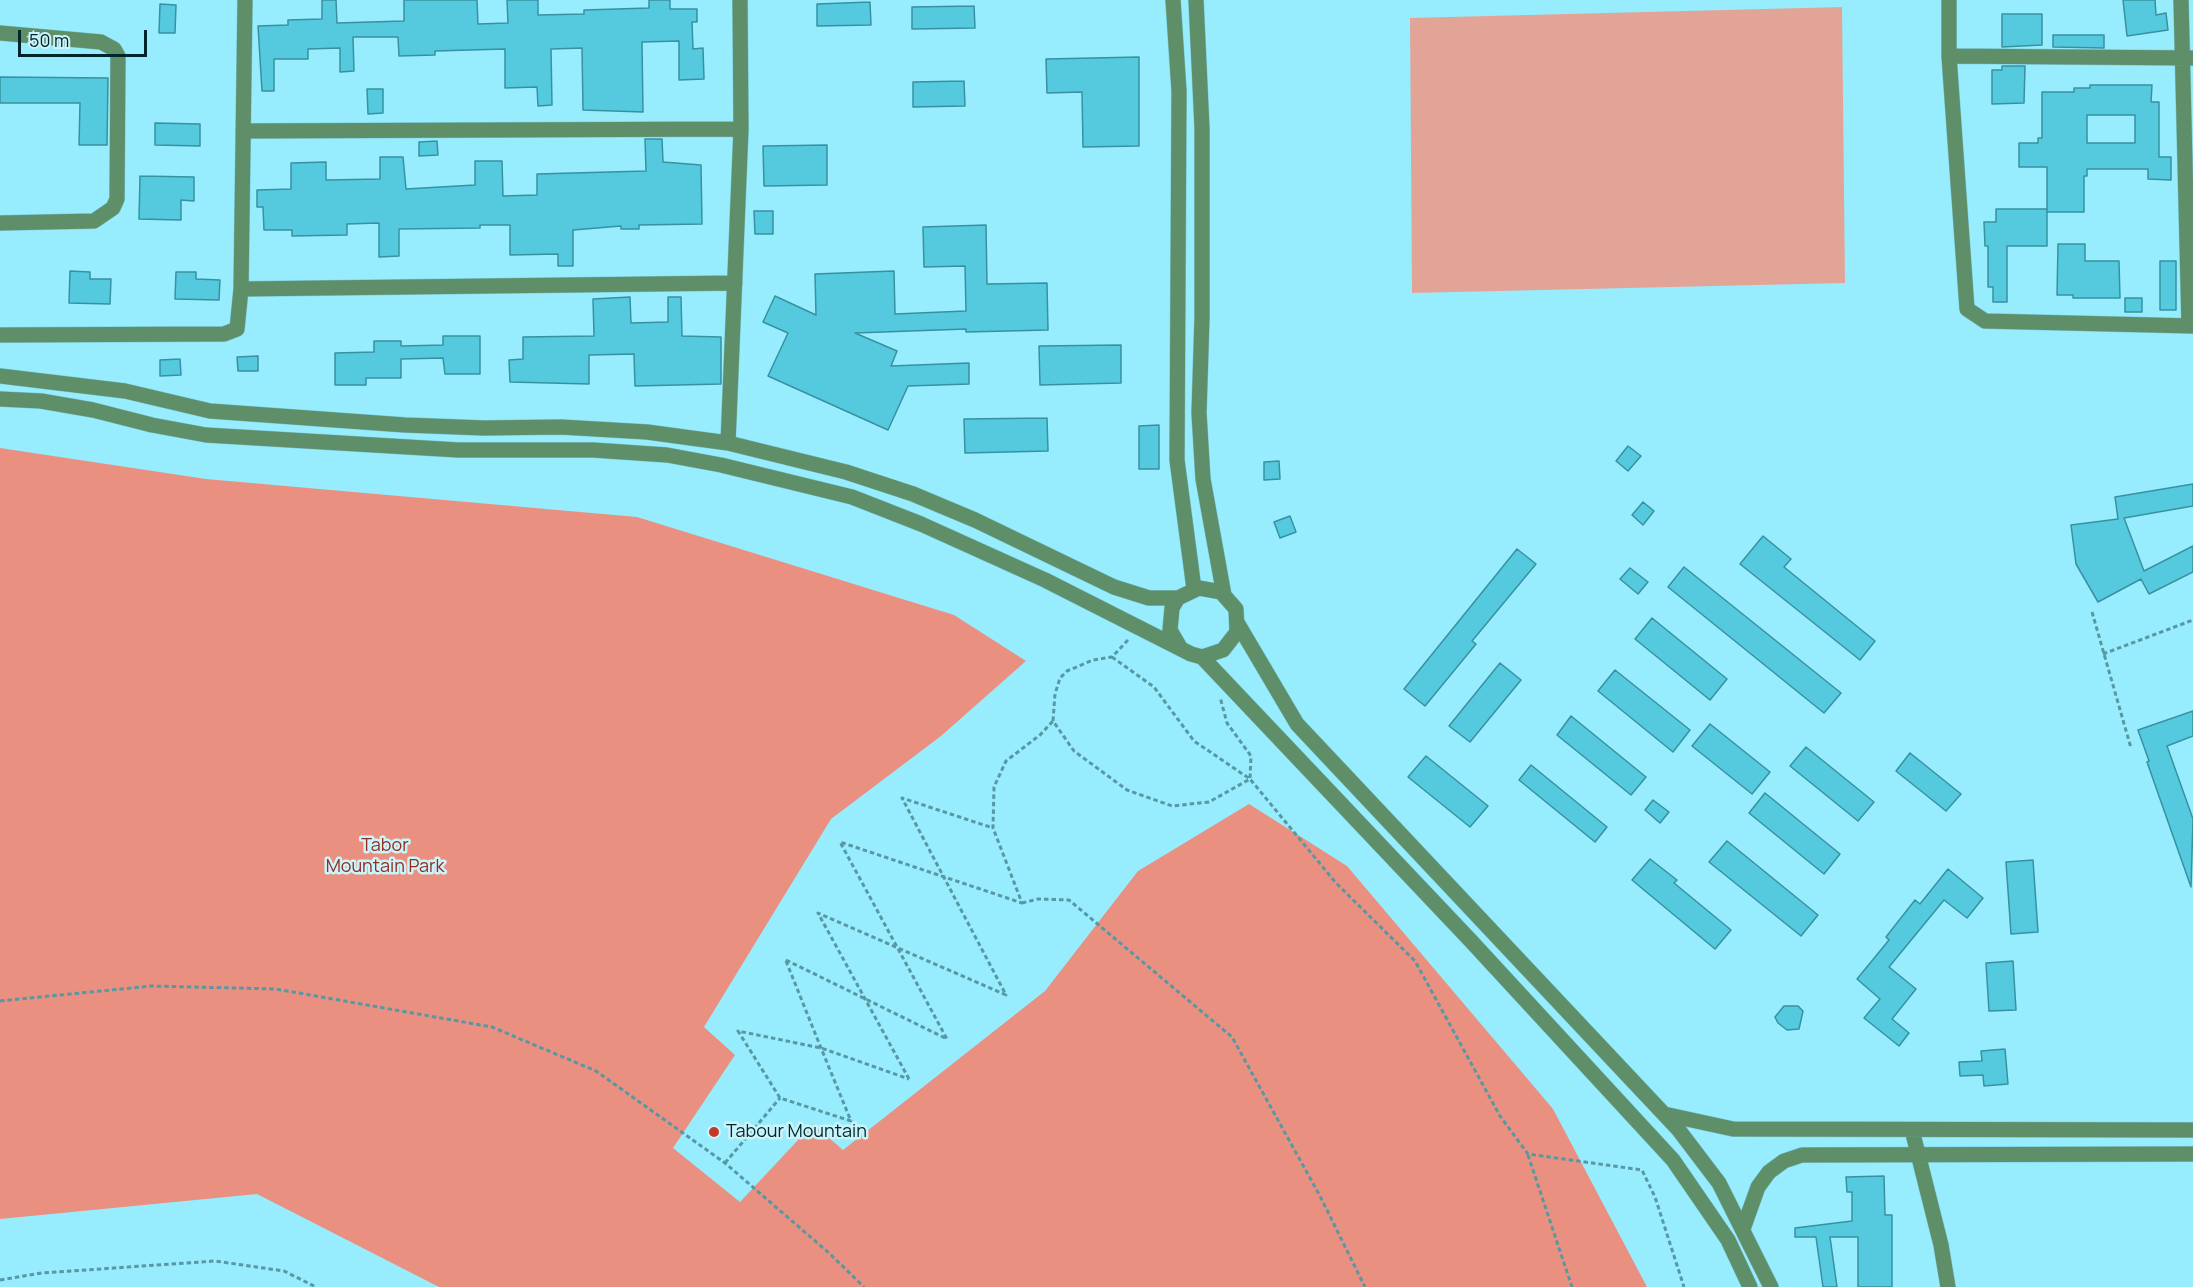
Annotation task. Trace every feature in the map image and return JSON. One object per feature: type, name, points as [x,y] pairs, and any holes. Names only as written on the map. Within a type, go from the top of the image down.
[{"type":"street","points":[[0,335],[230,334],[237,329],[241,290],[245,0]]},
{"type":"street","points":[[728,442],[741,129],[740,0]]},
{"type":"street","points":[[1173,0],[1179,91],[1177,460],[1194,589]]},
{"type":"street","points":[[1196,0],[1202,140],[1202,318],[1199,413],[1203,479],[1224,595]]},
{"type":"street","points":[[1949,0],[1948,56],[1967,309],[1985,321],[2191,326],[2187,58],[2181,0]]},
{"type":"street","points":[[0,33],[100,42],[114,49],[118,56],[117,199],[113,208],[94,221],[0,223]]},
{"type":"street","points":[[1948,56],[2187,58]]},
{"type":"street","points":[[243,131],[741,129]]},
{"type":"street","points":[[241,290],[735,283]]},
{"type":"street","points":[[0,376],[124,391],[210,411],[405,425],[484,428],[561,427],[636,431],[728,442],[835,469],[913,494],[975,520],[1114,587],[1149,597],[1178,598],[1194,589],[1210,588],[1224,595],[1236,609],[1238,624],[1297,724],[1664,1114],[1719,1184],[1771,1287]]},
{"type":"street","points":[[0,399],[41,401],[93,410],[152,425],[206,435],[458,450],[603,451],[667,455],[721,465],[852,497],[976,547],[1181,649],[1202,657],[1471,941],[1673,1160],[1728,1240],[1750,1287]]},
{"type":"street","points":[[1178,598],[1169,619],[1170,630],[1181,649]]},
{"type":"street","points":[[1202,657],[1223,651],[1231,642],[1238,624]]},
{"type":"street","points":[[1664,1114],[1732,1129],[2193,1130]]},
{"type":"street","points":[[1912,1130],[1948,1287]]},
{"type":"street","points":[[1743,1229],[1758,1187],[1769,1172],[1784,1161],[1802,1155],[1827,1153],[2193,1154]]},
{"type":"path","points":[[2092,612],[2131,748]]},
{"type":"path","points":[[2103,654],[2193,620]]},
{"type":"path","points":[[1022,903],[993,828],[994,787],[1006,761],[1040,735],[1053,721],[1055,694],[1060,678],[1067,671],[1092,660],[1112,657],[1139,628]]},
{"type":"path","points":[[1112,657],[1154,687],[1194,741],[1250,779],[1336,883],[1415,961],[1500,1116],[1528,1154],[1572,1287]]},
{"type":"path","points":[[1221,677],[1220,702],[1227,723],[1251,756],[1250,779]]},
{"type":"path","points":[[1053,721],[1074,751],[1126,790],[1172,806],[1209,802],[1250,779]]},
{"type":"path","points":[[993,828],[902,798],[945,879],[1006,995],[897,947],[818,912],[864,997],[909,1079],[821,1048],[738,1032],[780,1098],[851,1121],[821,1048],[786,960],[864,997],[947,1039],[897,947],[840,842],[945,879],[1022,903],[1038,899],[1069,900],[1232,1037],[1320,1196],[1365,1287]]},
{"type":"path","points":[[0,1001],[151,986],[276,989],[492,1027],[596,1071],[725,1163],[829,1253],[864,1287]]},
{"type":"path","points":[[725,1163],[780,1098]]},
{"type":"path","points":[[1528,1154],[1642,1170],[1655,1197],[1684,1287]]},
{"type":"path","points":[[0,1280],[42,1273],[215,1261],[284,1271],[316,1287]]},
{"type":"shaded area","points":[[1842,7],[1845,283],[1412,293],[1410,18]]},
{"type":"green space","name":"Tabor Mountain Park","points":[[0,448],[206,479],[637,517],[954,615],[1026,661],[941,736],[831,819],[704,1027],[735,1055],[673,1148],[740,1202],[813,1124],[843,1150],[1045,991],[1138,871],[1249,804],[1347,866],[1553,1109],[1647,1287],[439,1287],[257,1194],[0,1219]]},
{"type":"building","points":[[322,0],[336,0],[337,23],[404,21],[404,0],[477,0],[478,24],[508,23],[507,0],[538,0],[538,15],[584,14],[584,10],[649,8],[649,0],[670,0],[670,9],[697,9],[697,22],[692,22],[693,49],[703,48],[704,79],[679,80],[679,41],[642,42],[643,112],[583,110],[582,48],[551,49],[552,105],[538,106],[537,87],[505,88],[505,49],[435,51],[435,55],[399,56],[398,37],[353,37],[354,71],[340,72],[340,48],[308,49],[308,59],[274,59],[274,91],[262,91],[258,26],[288,25],[288,20],[322,19]]},
{"type":"building","points":[[2123,0],[2155,0],[2156,15],[2166,13],[2168,30],[2127,36]]},
{"type":"building","points":[[870,2],[871,25],[817,26],[817,4]]},
{"type":"building","points":[[160,4],[176,5],[175,33],[159,33]]},
{"type":"building","points":[[974,6],[975,28],[912,29],[912,7]]},
{"type":"building","points":[[2002,14],[2042,14],[2042,45],[2002,47]]},
{"type":"building","points":[[2053,35],[2104,35],[2104,48],[2053,47]]},
{"type":"building","points":[[1139,57],[1139,146],[1083,147],[1082,92],[1047,93],[1046,59]]},
{"type":"building","points":[[2002,66],[2025,66],[2024,103],[1992,104],[1992,70],[2002,70]]},
{"type":"building","points":[[0,77],[108,78],[107,145],[79,145],[80,103],[0,103]]},
{"type":"building","points":[[964,81],[965,106],[913,107],[913,82]]},
{"type":"building","points":[[2090,85],[2152,85],[2151,102],[2159,102],[2159,157],[2171,157],[2171,180],[2148,179],[2148,169],[2087,169],[2087,176],[2084,176],[2084,212],[2047,212],[2047,167],[2019,167],[2019,143],[2038,143],[2038,138],[2042,138],[2042,92],[2074,92],[2074,88],[2090,88]],"holes":[[[2087,115],[2135,115],[2135,143],[2087,143]]]},
{"type":"building","points":[[367,89],[383,89],[383,113],[368,114]]},
{"type":"building","points":[[155,123],[200,124],[200,146],[155,145]]},
{"type":"building","points":[[645,139],[662,139],[663,162],[701,165],[702,224],[639,225],[639,229],[621,229],[621,226],[573,230],[573,266],[558,266],[558,254],[510,255],[510,225],[480,225],[480,228],[399,229],[399,256],[379,257],[379,223],[347,224],[347,235],[292,236],[292,230],[264,230],[263,207],[257,207],[257,190],[291,189],[291,163],[326,162],[326,180],[380,179],[380,157],[403,157],[406,189],[475,185],[475,161],[502,161],[503,196],[537,195],[537,174],[646,171]]},
{"type":"building","points":[[437,141],[438,155],[419,156],[419,142]]},
{"type":"building","points":[[827,145],[827,185],[764,186],[763,146]]},
{"type":"building","points":[[140,176],[194,177],[194,201],[181,200],[181,220],[139,219]]},
{"type":"building","points":[[1996,209],[2047,209],[2047,246],[2007,246],[2007,302],[1993,302],[1993,287],[1988,287],[1988,246],[1985,246],[1984,222],[1996,222]]},
{"type":"building","points":[[754,211],[773,211],[773,234],[755,234]]},
{"type":"building","points":[[986,225],[987,284],[1047,283],[1048,330],[966,332],[966,329],[855,333],[897,351],[891,366],[969,363],[969,384],[908,386],[888,430],[768,376],[788,333],[763,322],[775,296],[816,315],[815,274],[894,271],[895,314],[966,311],[965,266],[924,267],[923,227]]},
{"type":"building","points":[[2058,244],[2085,244],[2085,261],[2119,261],[2120,298],[2073,298],[2073,295],[2057,295]]},
{"type":"building","points":[[2160,261],[2176,261],[2176,310],[2160,310]]},
{"type":"building","points":[[70,271],[90,272],[90,279],[111,279],[110,304],[69,303]]},
{"type":"building","points":[[176,272],[196,272],[196,279],[220,280],[219,300],[175,299]]},
{"type":"building","points":[[630,297],[631,323],[668,322],[668,297],[681,297],[682,336],[721,337],[721,384],[635,386],[634,354],[589,355],[589,384],[510,382],[509,360],[523,359],[523,337],[594,336],[593,299]]},
{"type":"building","points":[[2125,298],[2142,298],[2142,312],[2125,312]]},
{"type":"building","points":[[443,336],[480,336],[480,374],[445,374],[443,358],[401,359],[401,378],[366,378],[366,385],[335,385],[335,353],[374,352],[374,341],[401,341],[401,346],[443,345]]},
{"type":"building","points":[[1121,345],[1121,383],[1040,385],[1039,346]]},
{"type":"building","points":[[258,356],[258,371],[238,371],[237,357]]},
{"type":"building","points":[[180,359],[181,375],[160,376],[160,360]]},
{"type":"building","points":[[1047,418],[1048,451],[965,453],[964,419]]},
{"type":"building","points":[[1159,425],[1159,469],[1139,469],[1139,426]]},
{"type":"building","points":[[1628,446],[1641,456],[1628,471],[1616,461]]},
{"type":"building","points":[[1279,461],[1280,479],[1264,480],[1264,462]]},
{"type":"building","points":[[2193,484],[2193,506],[2124,518],[2144,571],[2193,546],[2193,572],[2149,594],[2141,579],[2098,602],[2076,564],[2071,525],[2118,519],[2115,497]]},
{"type":"building","points":[[1643,502],[1654,511],[1643,525],[1632,515]]},
{"type":"building","points":[[1290,516],[1296,532],[1280,538],[1274,522]]},
{"type":"building","points":[[1763,536],[1791,559],[1784,567],[1875,641],[1860,660],[1740,564]]},
{"type":"building","points":[[1517,549],[1536,564],[1472,641],[1476,644],[1425,706],[1404,689]]},
{"type":"building","points":[[1684,567],[1841,693],[1824,713],[1668,587]]},
{"type":"building","points":[[1630,568],[1648,582],[1638,594],[1620,579]]},
{"type":"building","points":[[1652,618],[1727,679],[1710,700],[1635,639]]},
{"type":"building","points":[[1500,663],[1521,680],[1470,742],[1449,726]]},
{"type":"building","points":[[1615,670],[1690,730],[1673,752],[1598,691]]},
{"type":"building","points":[[2193,711],[2193,736],[2167,746],[2193,819],[2191,887],[2138,730]]},
{"type":"building","points":[[1571,716],[1646,777],[1631,795],[1557,735]]},
{"type":"building","points":[[1710,724],[1770,772],[1752,794],[1692,746]]},
{"type":"building","points":[[1806,747],[1874,802],[1858,821],[1790,766]]},
{"type":"building","points":[[1910,753],[1961,794],[1946,811],[1896,771]]},
{"type":"building","points":[[1426,756],[1488,806],[1470,827],[1408,777]]},
{"type":"building","points":[[1531,765],[1607,827],[1595,842],[1519,780]]},
{"type":"building","points":[[1765,793],[1840,854],[1824,874],[1749,813]]},
{"type":"building","points":[[1653,800],[1669,812],[1660,823],[1645,810]]},
{"type":"building","points":[[1727,841],[1818,915],[1801,936],[1709,862]]},
{"type":"building","points":[[1650,859],[1677,880],[1674,883],[1731,930],[1715,949],[1632,880]]},
{"type":"building","points":[[2033,860],[2038,932],[2011,934],[2006,862]]},
{"type":"building","points":[[1948,869],[1983,898],[1967,918],[1944,900],[1889,967],[1916,989],[1892,1019],[1909,1033],[1899,1046],[1864,1018],[1880,999],[1857,979],[1889,940],[1886,937],[1915,900],[1920,904]]},
{"type":"building","points":[[2013,961],[2016,1010],[1989,1011],[1986,963]]},
{"type":"building","points":[[1784,1006],[1798,1006],[1803,1011],[1799,1029],[1787,1030],[1778,1023],[1775,1017]]},
{"type":"building","points":[[2005,1049],[2008,1084],[1984,1086],[1983,1075],[1960,1076],[1959,1062],[1982,1061],[1981,1051]]},
{"type":"building","points":[[1884,1176],[1885,1215],[1892,1215],[1892,1287],[1858,1287],[1858,1237],[1830,1237],[1837,1287],[1823,1287],[1816,1237],[1795,1237],[1795,1228],[1852,1221],[1852,1192],[1847,1192],[1846,1177]]},
{"type":"place","name":"Tabour Mountain","points":[[714,1132]]}]
